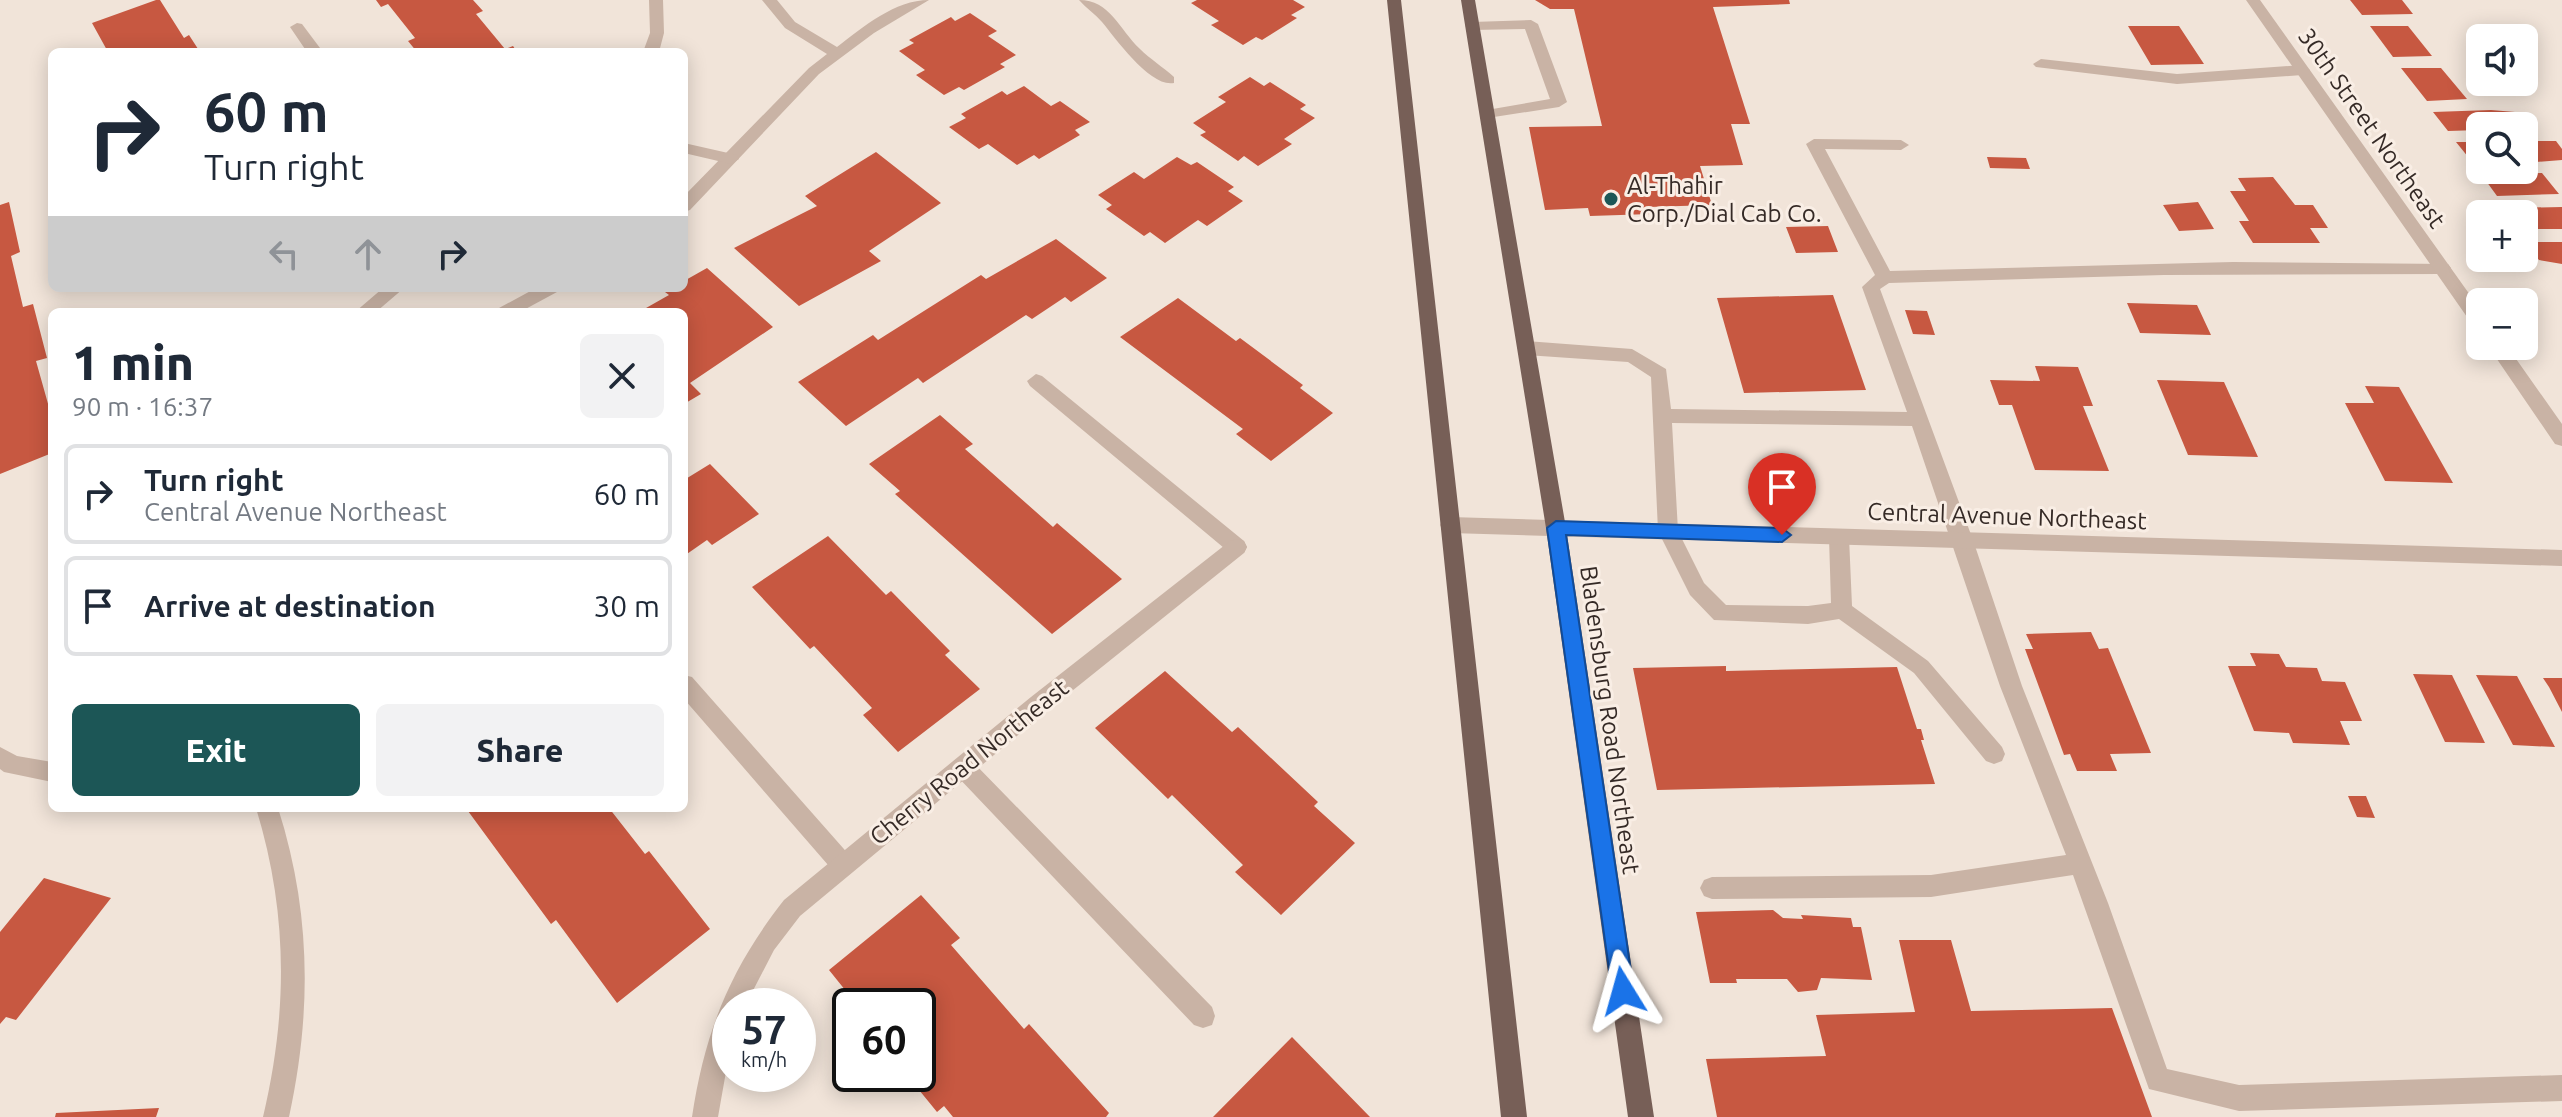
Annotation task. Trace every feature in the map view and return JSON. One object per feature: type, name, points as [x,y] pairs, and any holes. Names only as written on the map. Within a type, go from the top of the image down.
[{"type":"main road","points":[[1394,0],[1514,1117]]},
{"type":"main road","name":"Bladensburg Road Northeast","points":[[1468,0],[1556,528],[1641,1117]]},
{"type":"street","points":[[653,48],[658,16],[656,0]]},
{"type":"street","points":[[769,0],[790,25],[836,53]]},
{"type":"street","points":[[688,202],[776,109],[836,53],[922,0]]},
{"type":"street","points":[[1086,0],[1105,16],[1133,51],[1169,80]]},
{"type":"street","name":"30th Street Northeast","points":[[2253,0],[2466,302]]},
{"type":"street","points":[[1472,26],[1531,24],[1559,102],[1487,115]]},
{"type":"street","points":[[297,27],[312,48]]},
{"type":"street","points":[[2041,64],[2177,79],[2302,70]]},
{"type":"street","points":[[1885,277],[1814,144],[1901,145]]},
{"type":"street","points":[[688,149],[731,159]]},
{"type":"street","points":[[2442,268],[2265,266],[1885,277],[1871,287],[1963,540],[2011,686],[2081,863],[2158,1080],[2239,1098],[2562,1088]]},
{"type":"street","points":[[369,308],[390,292]]},
{"type":"street","points":[[513,308],[543,292]]},
{"type":"street","points":[[1526,348],[1632,356],[1660,374],[1668,531],[1697,589],[1721,614],[1808,615],[1842,610],[1921,667],[1994,754]]},
{"type":"street","points":[[2507,360],[2562,439]]},
{"type":"street","name":"Cherry Road Northeast","points":[[740,988],[778,924],[792,908],[1237,547],[1036,381]]},
{"type":"street","points":[[1662,416],[1919,419]]},
{"type":"street","name":"Central Avenue Northeast","points":[[1450,525],[2562,558]]},
{"type":"street","points":[[1839,537],[1842,610]]},
{"type":"street","points":[[688,689],[843,865]]},
{"type":"street","points":[[0,757],[12,765],[48,771]]},
{"type":"street","points":[[963,767],[1203,1016]]},
{"type":"street","points":[[268,812],[288,887],[294,956],[292,1031],[287,1072],[276,1117]]},
{"type":"street","points":[[1712,888],[1931,886],[2081,863]]},
{"type":"street","name":"Cherry Road Northeast","points":[[705,1117],[712,1070]]},
{"type":"building","points":[[160,0],[184,38],[189,35],[197,48],[106,48],[92,23]]},
{"type":"building","points":[[376,0],[473,0],[483,11],[476,14],[504,48],[414,48],[408,41],[415,38],[388,4],[381,7]]},
{"type":"building","points":[[1197,0],[1293,0],[1305,7],[1291,15],[1297,18],[1262,40],[1256,37],[1243,45],[1211,25],[1219,21],[1191,3]]},
{"type":"building","points":[[1535,0],[1789,0],[1790,4],[1713,7],[1750,124],[1731,124],[1743,165],[1700,166],[1712,205],[1649,207],[1651,214],[1590,216],[1588,208],[1545,210],[1529,127],[1602,126],[1574,9],[1550,9]]},
{"type":"building","points":[[2350,0],[2402,0],[2413,14],[2362,15]]},
{"type":"building","points":[[970,13],[997,31],[988,36],[1016,55],[1000,64],[1005,67],[964,90],[959,87],[944,95],[916,75],[925,70],[899,51],[914,43],[909,40],[951,17],[955,21]]},
{"type":"building","points":[[2128,26],[2179,26],[2204,64],[2151,65]]},
{"type":"building","points":[[2370,26],[2408,26],[2432,56],[2393,57]]},
{"type":"building","points":[[2401,68],[2441,68],[2467,99],[2427,101]]},
{"type":"building","points":[[1250,77],[1264,86],[1270,82],[1306,105],[1300,109],[1315,118],[1284,139],[1292,144],[1258,166],[1244,156],[1238,161],[1200,135],[1206,132],[1193,123],[1226,102],[1218,97]]},
{"type":"building","points":[[1024,86],[1051,106],[1060,101],[1090,122],[1075,130],[1080,135],[1039,159],[1034,155],[1017,165],[988,144],[979,149],[949,127],[966,118],[961,114],[1002,91],[1007,95]]},
{"type":"building","points":[[2491,110],[2515,112],[2466,112],[2466,130],[2448,131],[2433,112]]},
{"type":"building","points":[[2538,141],[2556,141],[2562,149],[2562,160],[2538,162]]},
{"type":"building","points":[[2456,142],[2466,142],[2466,154]]},
{"type":"building","points":[[876,152],[941,203],[869,251],[881,261],[799,306],[734,248],[817,206],[805,196]]},
{"type":"building","points":[[1177,157],[1191,165],[1197,162],[1234,187],[1228,191],[1243,201],[1207,226],[1198,220],[1165,243],[1150,232],[1144,236],[1106,209],[1112,205],[1098,195],[1134,172],[1144,179]]},
{"type":"building","points":[[1987,157],[2026,158],[2030,169],[1990,168]]},
{"type":"building","points":[[2538,173],[2542,173],[2559,194],[2497,196],[2488,184],[2538,184]]},
{"type":"building","points":[[2273,177],[2295,205],[2313,205],[2328,228],[2310,228],[2320,243],[2253,243],[2239,221],[2249,221],[2230,191],[2246,191],[2238,178]]},
{"type":"building","points":[[9,202],[20,252],[11,256],[23,307],[33,304],[47,358],[36,361],[48,404],[48,455],[0,474],[0,205]]},
{"type":"building","points":[[2198,202],[2214,229],[2179,231],[2163,205]]},
{"type":"building","points":[[2538,207],[2562,207],[2562,229],[2538,229]]},
{"type":"building","points":[[1828,226],[1838,252],[1796,253],[1786,227]]},
{"type":"building","points":[[1056,239],[1107,278],[1071,302],[1065,297],[1032,319],[1026,315],[923,383],[918,378],[846,426],[798,382],[873,335],[878,340],[981,275],[986,279]]},
{"type":"building","points":[[2538,242],[2562,242],[2562,264],[2539,260]]},
{"type":"building","points":[[707,268],[773,327],[690,383],[701,394],[688,402],[688,308],[646,308],[669,295],[665,292],[688,292],[688,279]]},
{"type":"building","points":[[1833,295],[1866,390],[1744,393],[1717,298]]},
{"type":"building","points":[[1178,298],[1236,341],[1240,338],[1303,385],[1300,388],[1333,413],[1271,461],[1236,434],[1243,429],[1120,337]]},
{"type":"building","points":[[2127,303],[2197,305],[2211,335],[2140,333]]},
{"type":"building","points":[[1905,310],[1927,311],[1935,335],[1913,334]]},
{"type":"building","points":[[2035,366],[2078,367],[2093,406],[2083,406],[2109,471],[2035,470],[2012,405],[1999,405],[1990,380],[2040,381]]},
{"type":"building","points":[[2157,380],[2224,382],[2258,457],[2188,455]]},
{"type":"building","points":[[2365,386],[2399,387],[2453,483],[2385,481],[2345,403],[2374,403]]},
{"type":"building","points":[[940,415],[973,444],[965,449],[1053,527],[1057,523],[1122,579],[1052,634],[895,494],[900,491],[869,464]]},
{"type":"building","points":[[710,464],[759,514],[712,545],[707,540],[688,553],[688,478]]},
{"type":"building","points":[[828,536],[886,595],[891,591],[950,651],[945,655],[980,689],[898,752],[863,715],[872,708],[814,646],[810,649],[752,587]]},
{"type":"building","points":[[2091,632],[2099,649],[2108,648],[2151,753],[2110,754],[2117,771],[2077,771],[2070,754],[2064,755],[2025,649],[2033,649],[2026,634]]},
{"type":"building","points":[[2250,653],[2279,654],[2286,667],[2317,668],[2322,681],[2345,682],[2362,721],[2340,721],[2350,745],[2293,743],[2289,733],[2254,731],[2228,666],[2256,666]]},
{"type":"building","points":[[1726,666],[1726,671],[1897,667],[1917,729],[1921,729],[1924,740],[1921,740],[1935,784],[1657,790],[1633,668]]},
{"type":"building","points":[[1165,671],[1232,732],[1238,727],[1318,802],[1314,806],[1355,843],[1281,915],[1235,872],[1243,865],[1172,795],[1168,799],[1095,728]]},
{"type":"building","points":[[2413,674],[2452,675],[2485,743],[2445,742]]},
{"type":"building","points":[[2476,675],[2517,676],[2555,747],[2513,745]]},
{"type":"building","points":[[2543,678],[2562,678],[2562,712],[2549,687]]},
{"type":"building","points":[[2348,796],[2366,796],[2375,818],[2357,817]]},
{"type":"building","points":[[469,812],[612,812],[645,854],[649,851],[710,929],[617,1003],[556,920],[551,924]]},
{"type":"building","points":[[44,878],[111,898],[16,1020],[6,1017],[0,1024],[0,932]]},
{"type":"building","points":[[921,895],[960,938],[951,945],[1024,1029],[1029,1024],[1109,1113],[1106,1117],[953,1117],[944,1106],[937,1112],[921,1092],[936,1092],[936,988],[844,988],[829,970]]},
{"type":"building","points":[[1773,910],[1783,918],[1803,919],[1801,915],[1851,918],[1853,927],[1861,927],[1872,980],[1821,978],[1817,990],[1798,992],[1787,979],[1736,979],[1737,983],[1710,983],[1696,912]]},
{"type":"building","points":[[1899,940],[1951,940],[1971,1011],[2112,1008],[2152,1117],[1717,1117],[1706,1059],[1826,1056],[1816,1015],[1915,1012]]},
{"type":"building","points":[[1292,1037],[1370,1117],[1213,1117]]},
{"type":"building","points":[[159,1108],[156,1117],[55,1117],[56,1113]]},
{"type":"place","name":"Al-Thahir Corp./Dial Cab Co.","points":[[1611,199]]},
{"type":"route","points":[[1623,991],[1556,528],[1782,535]]}]
